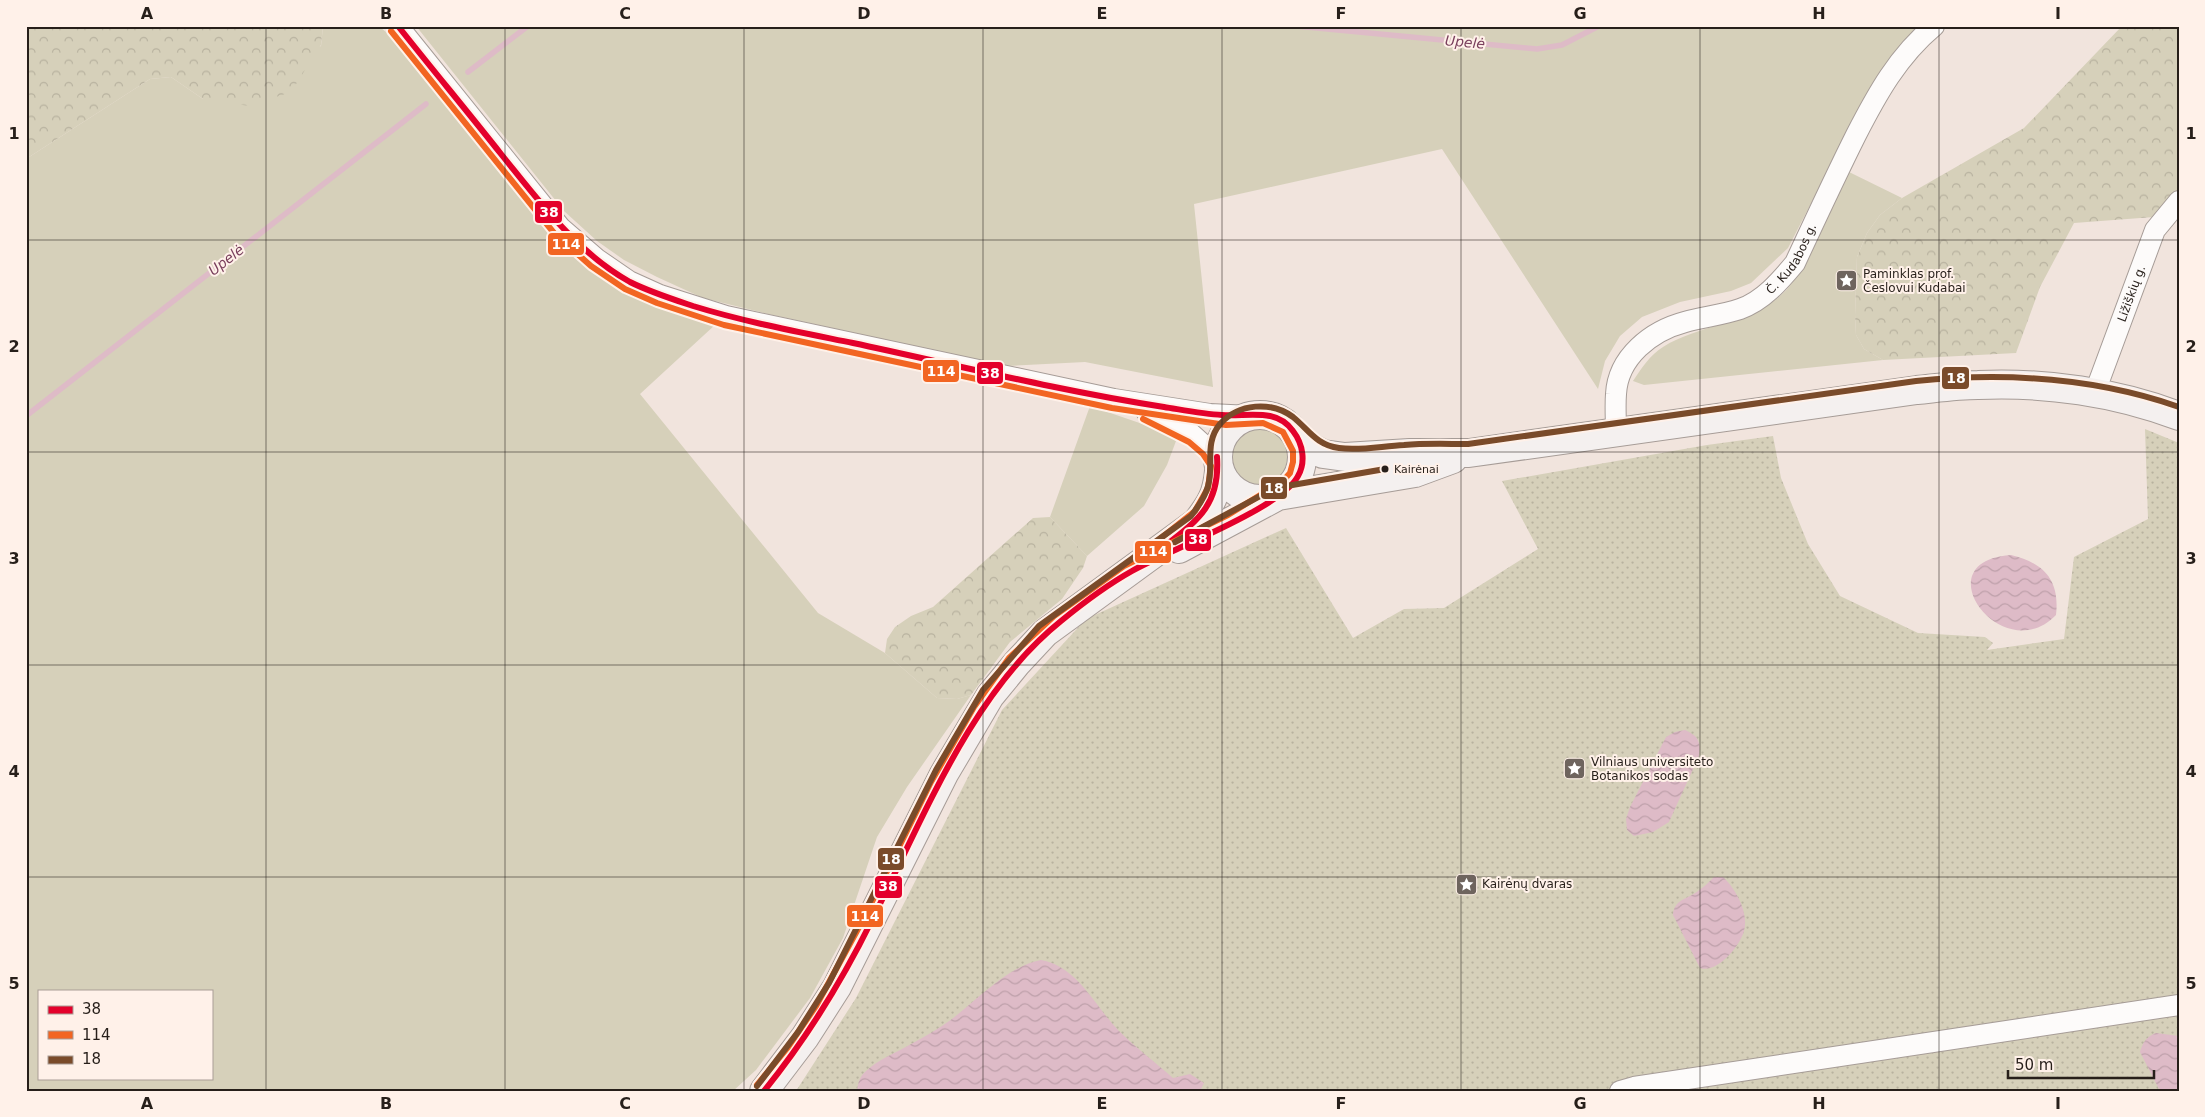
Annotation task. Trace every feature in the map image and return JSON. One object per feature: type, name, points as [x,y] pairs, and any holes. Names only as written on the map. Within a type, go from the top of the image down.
[{"type":"main road","points":[[764,1091],[805,1037],[837,987],[944,774],[990,696],[1016,663],[1045,633],[1084,602],[1130,572],[1197,522],[1212,502],[1218,484],[1219,443],[1226,430],[1237,421],[1250,416],[1264,414],[1277,418],[1289,426],[1309,447],[1322,454],[1345,457],[1410,453],[1469,453],[1907,392],[1979,385],[2028,385],[2095,392],[2156,407],[2179,416]]},
{"type":"main road","points":[[1130,572],[1195,542],[1278,496],[1294,482],[1302,464],[1302,450],[1297,436]]},
{"type":"main road","points":[[1218,464],[1226,484],[1237,493],[1250,499],[1264,500],[1415,473],[1469,453]]},
{"type":"street","points":[[398,26],[560,227],[597,259],[629,281],[660,295],[726,316],[1114,399],[1210,414],[1250,416]]},
{"type":"street","name":"Č. Kudabos g.","points":[[1616,432],[1616,393],[1620,373],[1631,356],[1645,341],[1664,329],[1741,309],[1757,301],[1785,276],[1795,263],[1844,159],[1878,94],[1906,52],[1934,26]]},
{"type":"street","name":"Ližiškių g.","points":[[2095,392],[2155,230],[2179,201]]},
{"type":"street","points":[[1114,399],[1187,430],[1218,464]]},
{"type":"street","points":[[1620,1091],[1634,1087],[2179,1005]]},
{"type":"green space","points":[[26,26],[323,26],[321,45],[291,92],[249,106],[203,99],[171,77],[150,79],[26,159]]},
{"type":"green space","points":[[323,26],[377,26],[381,28],[407,49],[535,213],[561,242],[596,273],[628,295],[662,309],[716,324],[640,394],[818,613],[885,653],[937,698],[957,699],[971,695],[907,787],[877,837],[843,938],[810,998],[756,1070],[733,1091],[26,1091],[26,159],[150,79],[171,77],[203,99],[321,46]]},
{"type":"green space","points":[[416,26],[1924,26],[1870,89],[1788,248],[1751,283],[1731,291],[1680,302],[1642,317],[1620,336],[1605,361],[1598,389],[1442,149],[1194,204],[1213,387],[1085,362],[1007,366],[703,298],[624,260],[597,241],[564,211]]},
{"type":"green space","points":[[2122,26],[2179,26],[2179,193],[2154,217],[2074,223],[2040,287],[2016,353],[1883,360],[1864,349],[1856,335],[1857,257],[1867,233],[1880,215],[1902,198],[2024,128]]},
{"type":"green space","points":[[1847,171],[1902,198],[1880,215],[1867,233],[1857,257],[1856,335],[1864,349],[1883,360],[1644,385],[1633,381],[1650,358],[1663,347],[1691,334],[1748,315],[1775,300],[1786,290],[1797,276],[1817,241]]},
{"type":"green space","points":[[1090,406],[1160,430],[1176,441],[1167,465],[1144,506],[1087,556],[1050,517]]},
{"type":"green space","points":[[1253,426],[1265,426],[1281,434],[1287,444],[1289,456],[1287,468],[1281,478],[1265,486],[1253,486],[1237,478],[1229,462],[1229,450],[1237,434]]},
{"type":"green space","name":"Vilniaus universiteto Botanikos sodas","points":[[2145,429],[2179,443],[2179,1091],[796,1091],[856,998],[1002,710],[1086,619],[1286,528],[1353,638],[1404,609],[1444,608],[1538,549],[1502,481],[1707,445],[1773,436],[1781,478],[1808,544],[1840,596],[1918,633],[1985,637],[1993,643],[1987,650],[2064,639],[2074,557],[2148,519]]},
{"type":"green space","points":[[1050,517],[1087,556],[1083,568],[1062,599],[1010,642],[971,695],[957,699],[937,698],[885,653],[887,639],[895,627],[911,616],[933,607],[1033,518]]},
{"type":"water","points":[[2011,555],[2023,558],[2041,568],[2052,583],[2055,592],[2057,603],[2056,615],[2035,628],[2014,630],[1995,622],[1980,608],[1972,591],[1973,575],[1985,562]]},
{"type":"water","points":[[1685,730],[1693,734],[1698,740],[1699,756],[1669,822],[1653,832],[1634,836],[1627,830],[1626,819],[1630,807],[1666,737],[1675,732]]},
{"type":"water","points":[[1714,877],[1723,877],[1737,895],[1743,909],[1745,924],[1742,937],[1733,951],[1720,963],[1707,969],[1700,968],[1673,915],[1679,902],[1694,894]]},
{"type":"water","points":[[1041,960],[1054,964],[1075,978],[1118,1030],[1173,1078],[1190,1074],[1204,1083],[1200,1091],[857,1091],[861,1077],[875,1064],[943,1026],[1006,976],[1029,963]]},
{"type":"water","points":[[2156,1033],[2179,1036],[2179,1091],[2160,1091],[2140,1052],[2145,1040]]},
{"type":"waterway","name":"Upelė","points":[[468,72],[528,26]]},
{"type":"waterway","name":"Upelė","points":[[1296,26],[1537,49],[1562,45],[1599,26]]},
{"type":"waterway","name":"Upelė","points":[[26,416],[426,104]]},
{"type":"transit line","name":"38","points":[[398,26],[530,190],[575,241],[611,270],[638,286],[693,306],[732,317],[1047,386],[1200,413],[1270,416],[1286,424],[1293,431],[1301,447],[1303,459],[1298,476],[1288,488],[1270,502],[1248,515],[1123,576],[1061,621],[1029,650],[1001,684],[975,721],[930,800],[861,943],[836,987],[809,1030],[764,1091]]},
{"type":"transit line","name":"114","points":[[391,31],[554,233],[591,266],[625,289],[657,303],[724,325],[1112,408],[1226,425],[1263,423],[1283,432],[1293,451],[1290,473],[1283,481],[1228,515],[1124,566],[1054,616],[1009,658],[974,707],[931,782],[864,918],[816,1006],[788,1047],[757,1085]]},
{"type":"transit line","name":"18","points":[[757,1086],[798,1032],[829,983],[936,770],[983,690],[1039,626],[1191,516],[1201,502],[1208,486],[1211,446],[1215,431],[1220,424],[1236,412],[1255,407],[1275,408],[1293,417],[1324,444],[1339,448],[1355,449],[1420,444],[1468,444],[1916,381],[1950,378],[2016,377],[2082,383],[2147,397],[2179,407]]},
{"type":"transit line","name":"114","points":[[1143,419],[1189,442],[1203,454],[1211,466],[1208,488],[1195,511],[1161,538]]},
{"type":"transit line","name":"38","points":[[1166,545],[1198,518],[1211,498],[1217,473],[1217,457]]},
{"type":"transit line","name":"18","points":[[1175,542],[1275,488],[1385,469]]},
{"type":"place","name":"Paminklas prof. Česlovui Kudabai","points":[[1847,281]]},
{"type":"place","name":"Kairėnai","points":[[1385,469]]},
{"type":"place","name":"Vilniaus universiteto Botanikos sodas","points":[[1575,769]]},
{"type":"place","name":"Kairėnų dvaras","points":[[1466,884]]}]
